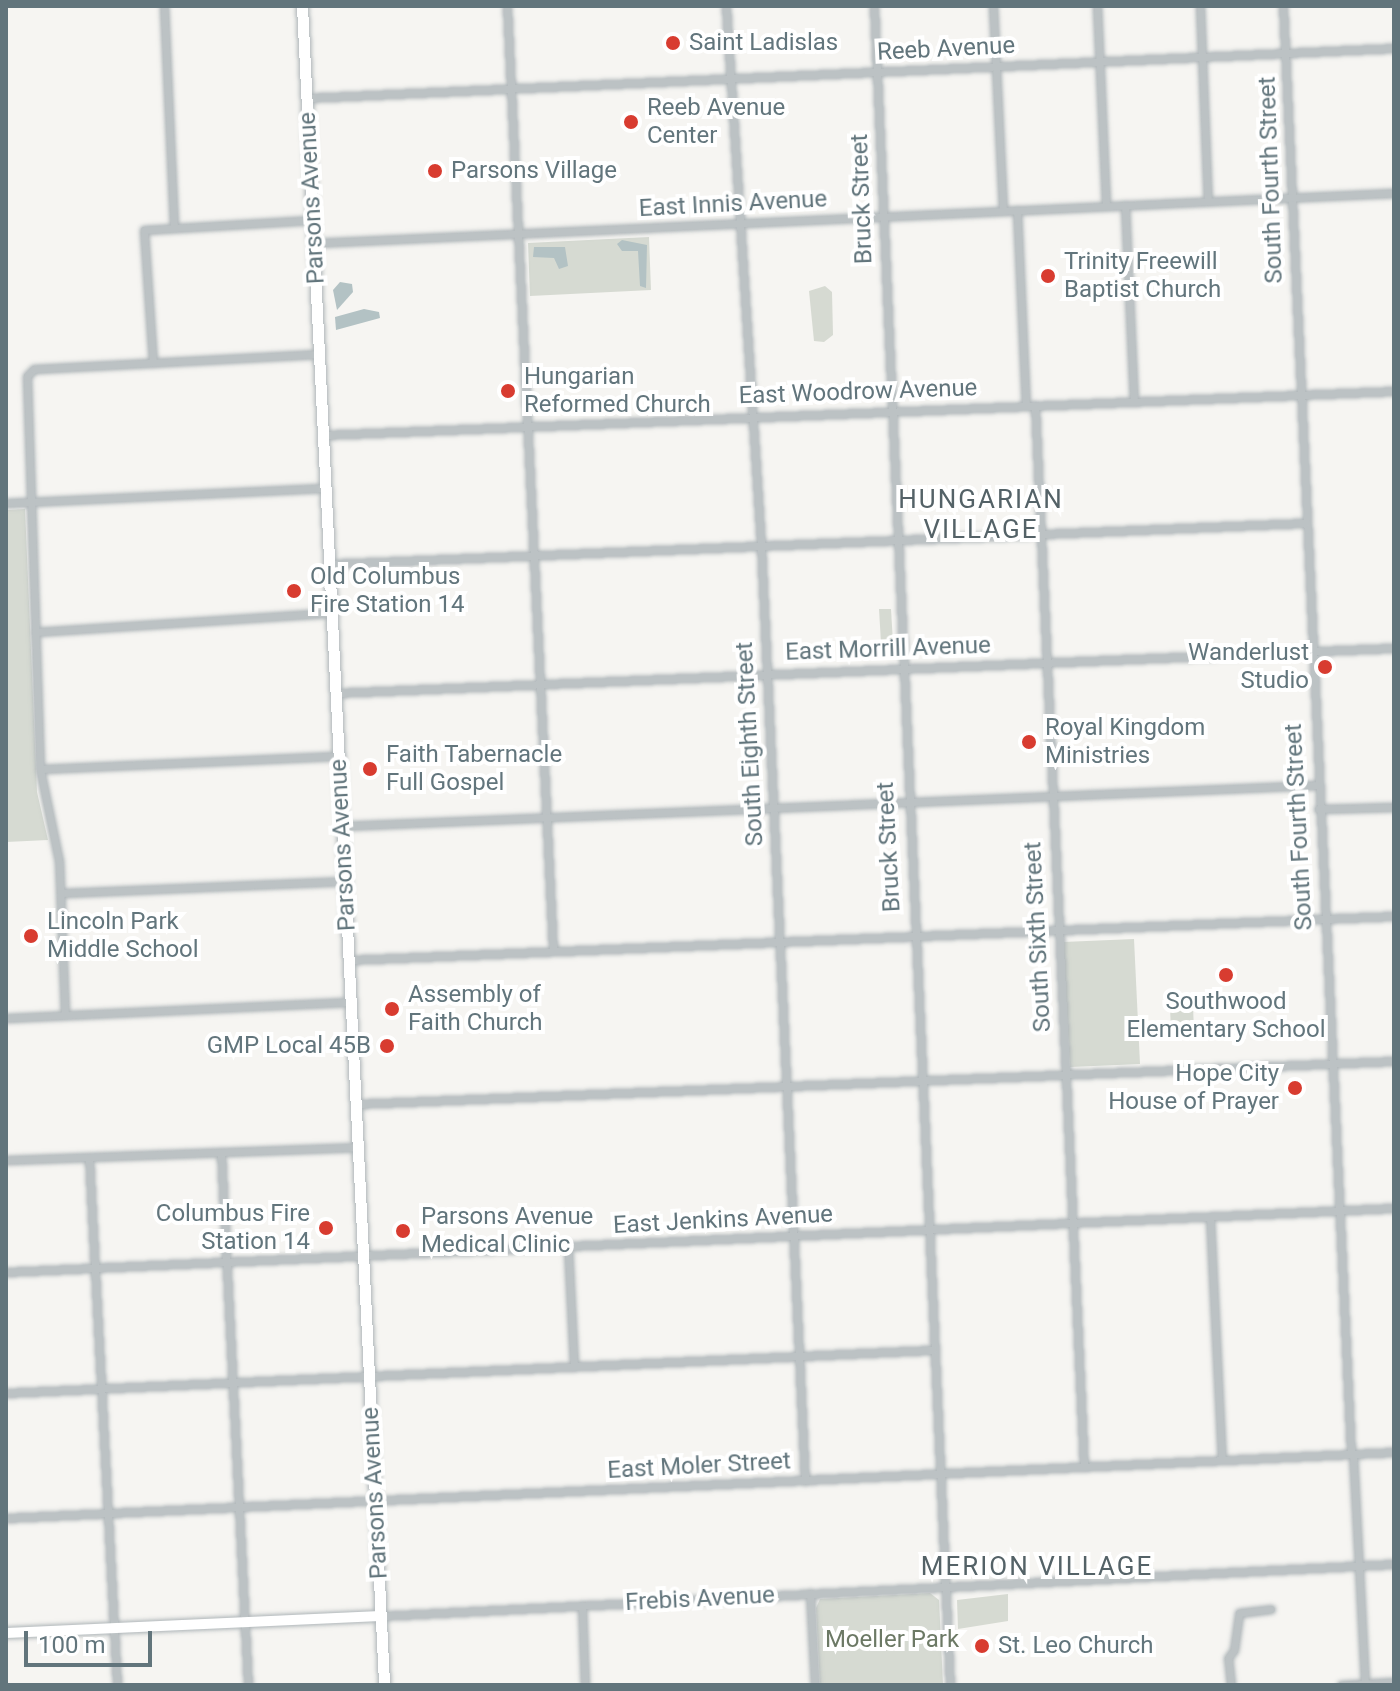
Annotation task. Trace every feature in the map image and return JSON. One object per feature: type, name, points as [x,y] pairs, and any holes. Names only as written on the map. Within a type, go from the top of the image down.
[{"type":"main road","name":"Parsons Avenue","points":[[302,6],[384,1685]]},
{"type":"main road","name":"Frebis Avenue","points":[[6,1633],[381,1616]]},
{"type":"street","points":[[164,6],[174,228]]},
{"type":"street","points":[[507,6],[547,817],[549,951]]},
{"type":"street","name":"South Eighth Street","points":[[726,6],[761,545],[805,1481]]},
{"type":"street","name":"Bruck Street","points":[[874,6],[907,802],[950,1685]]},
{"type":"street","points":[[993,6],[1003,211]]},
{"type":"street","points":[[1097,6],[1106,206]]},
{"type":"street","points":[[1200,6],[1205,202]]},
{"type":"street","name":"South Fourth Street","points":[[1283,6],[1330,1063],[1365,1684]]},
{"type":"street","name":"Reeb Avenue","points":[[307,98],[1394,48]]},
{"type":"street","name":"East Innis Avenue","points":[[314,243],[1394,193]]},
{"type":"street","points":[[1125,205],[1134,401]]},
{"type":"street","name":"South Sixth Street","points":[[1017,210],[1040,534],[1084,1467]]},
{"type":"street","points":[[153,363],[144,230],[313,220]]},
{"type":"street","points":[[65,1015],[61,893],[40,769],[28,372],[320,354]]},
{"type":"street","name":"East Woodrow Avenue","points":[[324,435],[1394,391]]},
{"type":"street","points":[[6,503],[326,488]]},
{"type":"street","points":[[330,564],[1306,523]]},
{"type":"street","points":[[35,632],[332,613]]},
{"type":"street","name":"East Morrill Avenue","points":[[336,693],[1394,648]]},
{"type":"street","points":[[40,769],[339,756]]},
{"type":"street","points":[[342,826],[1317,785]]},
{"type":"street","points":[[1318,809],[1394,807]]},
{"type":"street","points":[[61,893],[345,881]]},
{"type":"street","points":[[349,960],[1394,916]]},
{"type":"street","points":[[6,1018],[350,1002]]},
{"type":"street","points":[[356,1104],[1394,1061]]},
{"type":"street","points":[[6,1160],[358,1147]]},
{"type":"street","points":[[221,1152],[248,1685]]},
{"type":"street","points":[[89,1157],[117,1685]]},
{"type":"street","name":"East Jenkins Avenue","points":[[6,1272],[1394,1208]]},
{"type":"street","points":[[1210,1217],[1222,1460]]},
{"type":"street","points":[[568,1247],[574,1367]]},
{"type":"street","points":[[6,1393],[933,1350]]},
{"type":"street","name":"East Moler Street","points":[[6,1518],[1394,1452]]},
{"type":"street","name":"Frebis Avenue","points":[[381,1616],[1394,1564]]},
{"type":"street","points":[[810,1593],[815,1685]]},
{"type":"street","points":[[582,1605],[585,1685]]},
{"type":"street","points":[[1231,1685],[1228,1658],[1234,1650],[1239,1613],[1271,1609]]},
{"type":"street","points":[[1341,1685],[1394,1682]]},
{"type":"green space","points":[[649,237],[651,290],[530,296],[528,243]]},
{"type":"green space","points":[[825,286],[832,292],[833,335],[824,342],[814,341],[809,291]]},
{"type":"green space","points":[[25,509],[37,792],[48,840],[6,842],[6,510]]},
{"type":"green space","points":[[879,609],[891,609],[894,660],[882,660]]},
{"type":"green space","points":[[1134,939],[1140,1064],[1070,1067],[1063,942]]},
{"type":"green space","points":[[1193,1003],[1194,1034],[1171,1035],[1170,1004]]},
{"type":"green space","name":"Moeller Park","points":[[930,1593],[939,1600],[943,1685],[820,1685],[816,1608],[820,1599]]},
{"type":"green space","points":[[1008,1594],[1008,1621],[958,1629],[957,1600]]},
{"type":"shaded area","points":[[622,240],[647,245],[646,288],[640,286],[638,251],[622,251],[617,244]]},
{"type":"shaded area","points":[[534,247],[565,247],[568,266],[559,269],[554,258],[533,257]]},
{"type":"shaded area","points":[[340,282],[352,284],[353,292],[337,310],[333,290]]},
{"type":"shaded area","points":[[364,309],[379,312],[380,318],[336,330],[335,317]]},
{"type":"place","name":"Saint Ladislas","points":[[673,43]]},
{"type":"place","name":"Reeb Avenue Center","points":[[631,122]]},
{"type":"place","name":"Parsons Village","points":[[435,171]]},
{"type":"place","name":"Trinity Freewill Baptist Church","points":[[1048,276]]},
{"type":"place","name":"Hungarian Reformed Church","points":[[508,391]]},
{"type":"place","name":"Old Columbus Fire Station 14","points":[[294,591]]},
{"type":"place","name":"Wanderlust Studio","points":[[1325,667]]},
{"type":"place","name":"Royal Kingdom Ministries","points":[[1029,742]]},
{"type":"place","name":"Faith Tabernacle Full Gospel","points":[[370,769]]},
{"type":"place","name":"Lincoln Park Middle School","points":[[31,936]]},
{"type":"place","name":"Southwood Elementary School","points":[[1226,975]]},
{"type":"place","name":"Assembly of Faith Church","points":[[392,1009]]},
{"type":"place","name":"GMP Local 45B","points":[[387,1046]]},
{"type":"place","name":"Hope City House of Prayer","points":[[1295,1088]]},
{"type":"place","name":"Columbus Fire Station 14","points":[[326,1228]]},
{"type":"place","name":"Parsons Avenue Medical Clinic","points":[[403,1231]]},
{"type":"place","name":"St. Leo Church","points":[[982,1646]]},
{"type":"district","name":"HUNGARIAN VILLAGE","points":[[981,515]]},
{"type":"district","name":"MERION VILLAGE","points":[[1037,1567]]}]
